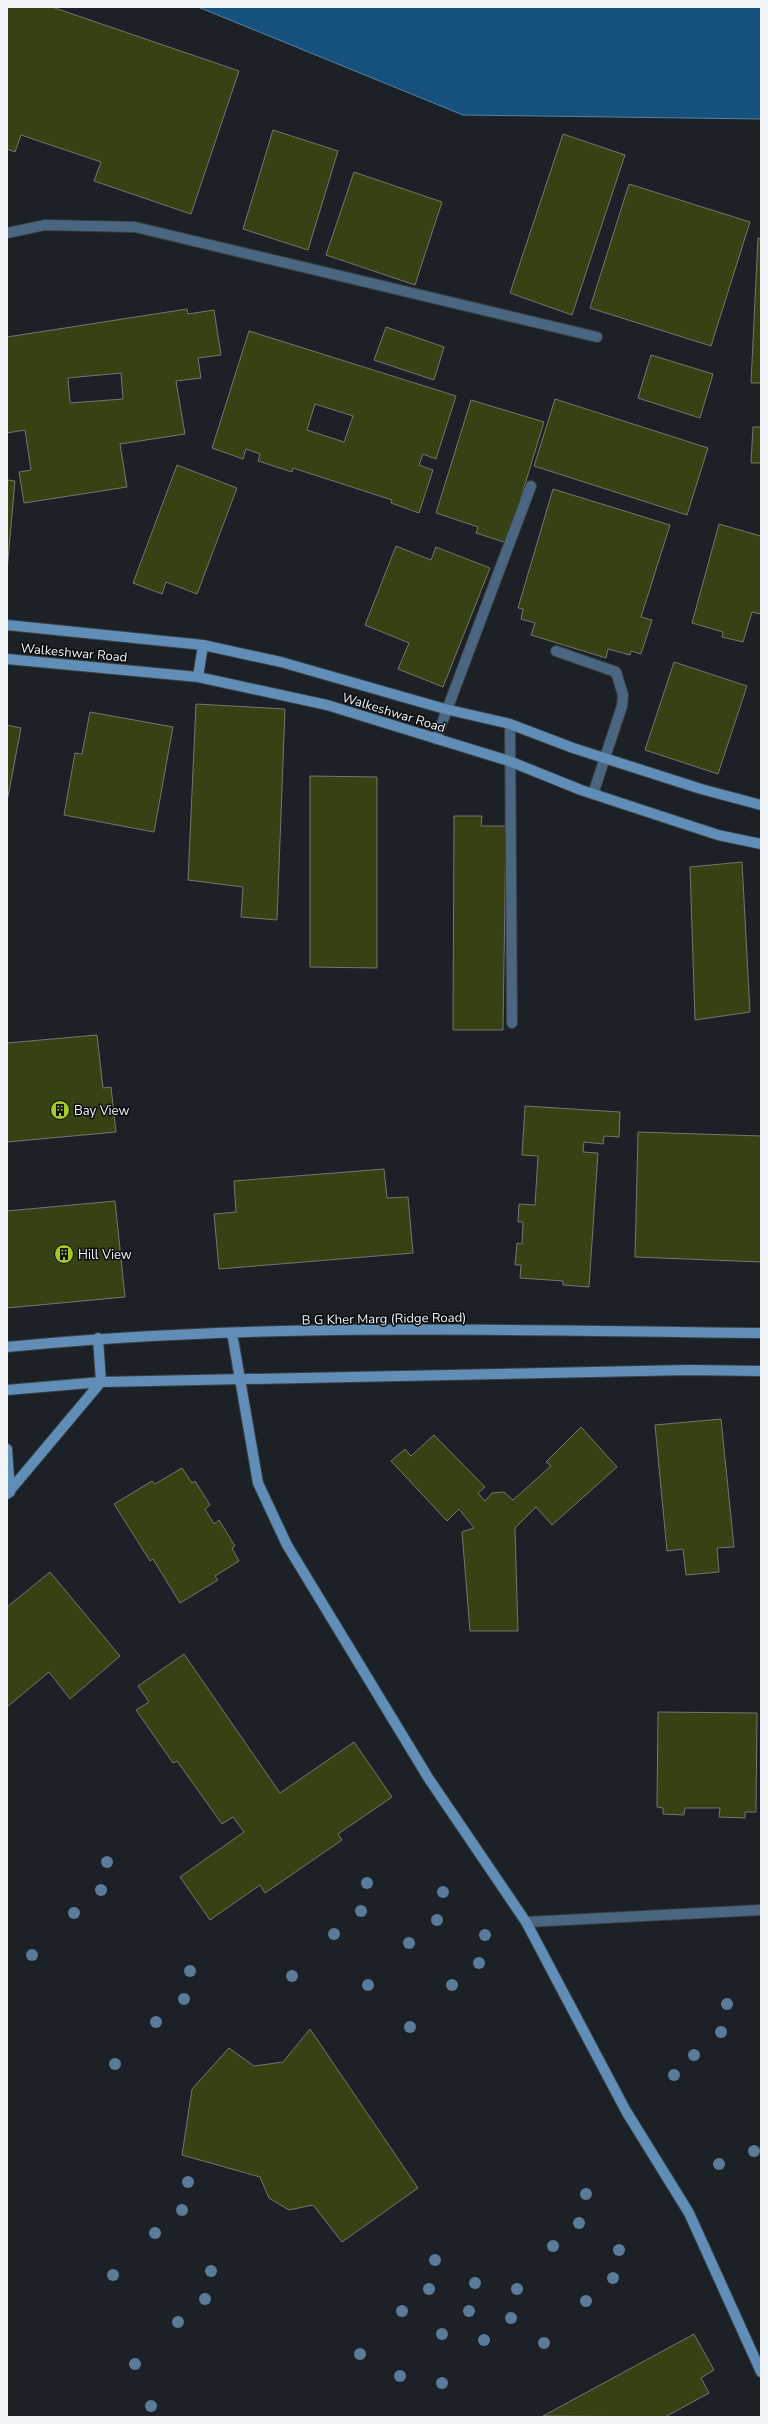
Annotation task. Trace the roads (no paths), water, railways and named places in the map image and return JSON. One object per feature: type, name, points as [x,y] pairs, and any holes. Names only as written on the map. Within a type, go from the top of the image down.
[{"type":"street","points":[[7,233],[45,226],[135,227],[597,337]]},
{"type":"street","points":[[436,739],[445,709],[531,486]]},
{"type":"street","name":"Walkeshwar Road","points":[[7,625],[203,645],[310,670],[445,709],[510,724],[605,758],[701,789],[761,804]]},
{"type":"street","points":[[198,677],[203,645]]},
{"type":"street","points":[[556,651],[616,672],[622,695],[622,706],[593,794]]},
{"type":"street","name":"Walkeshwar Road","points":[[7,659],[198,677],[327,705],[509,761],[593,794],[718,835],[761,844]]},
{"type":"street","points":[[510,724],[509,761],[512,1023]]},
{"type":"street","name":"B G Kher Marg (Ridge Road)","points":[[7,1347],[98,1338],[400,1329],[761,1333]]},
{"type":"street","points":[[232,1333],[238,1379],[258,1483],[287,1546],[429,1779],[526,1922],[626,2111],[689,2213],[761,2372]]},
{"type":"street","points":[[8,1493],[101,1382],[98,1338]]},
{"type":"street","points":[[7,1390],[101,1382],[689,1370],[761,1371]]},
{"type":"street","points":[[7,1449],[8,1493]]},
{"type":"street","points":[[526,1922],[761,1910]]},
{"type":"water","points":[[198,7],[761,7],[761,119],[463,115]]},
{"type":"place","name":"Bay View","points":[[60,1110]]},
{"type":"place","name":"Hill View","points":[[64,1254]]}]
